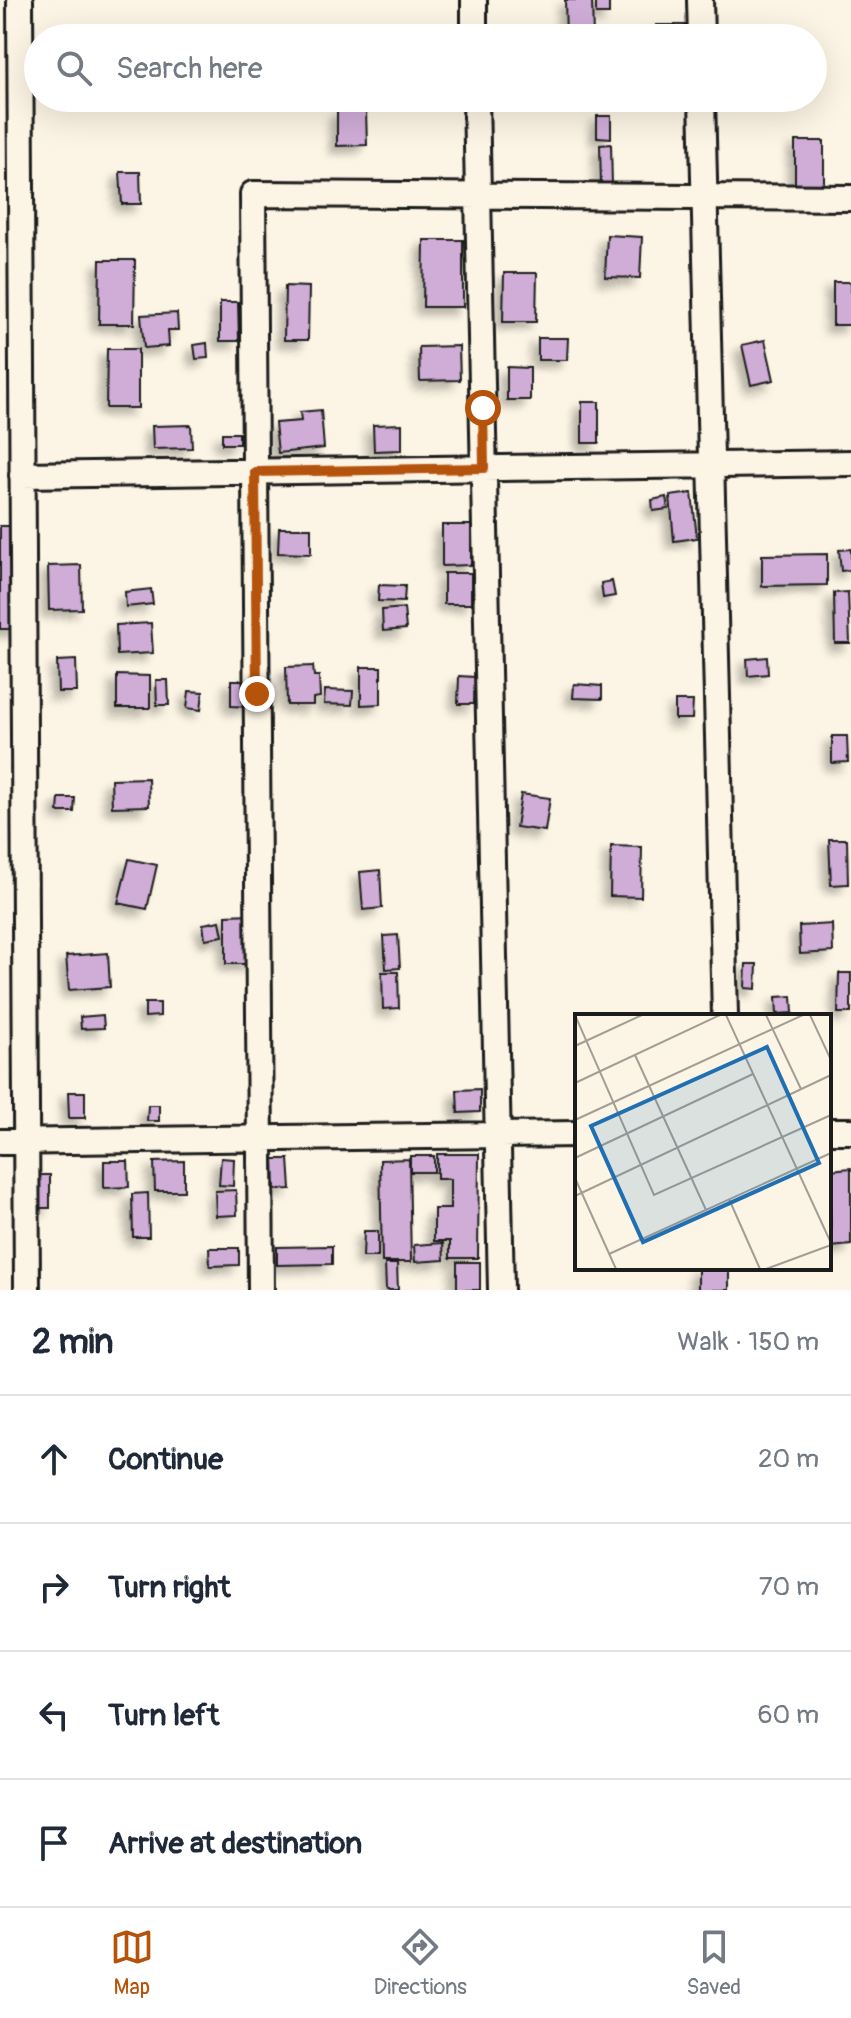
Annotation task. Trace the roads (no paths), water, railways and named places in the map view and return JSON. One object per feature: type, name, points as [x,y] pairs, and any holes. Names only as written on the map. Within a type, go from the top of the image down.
[{"type":"street","points":[[20,0],[22,475],[12,642],[26,1141],[27,1290]]},
{"type":"street","points":[[474,0],[474,24]]},
{"type":"street","points":[[700,0],[701,24]]},
{"type":"street","points":[[476,112],[501,1290]]},
{"type":"street","points":[[702,112],[725,1014]]},
{"type":"street","points":[[261,1290],[253,194],[851,198]]},
{"type":"street","points":[[22,475],[851,463]]},
{"type":"street","points":[[0,1142],[575,1134]]}]
